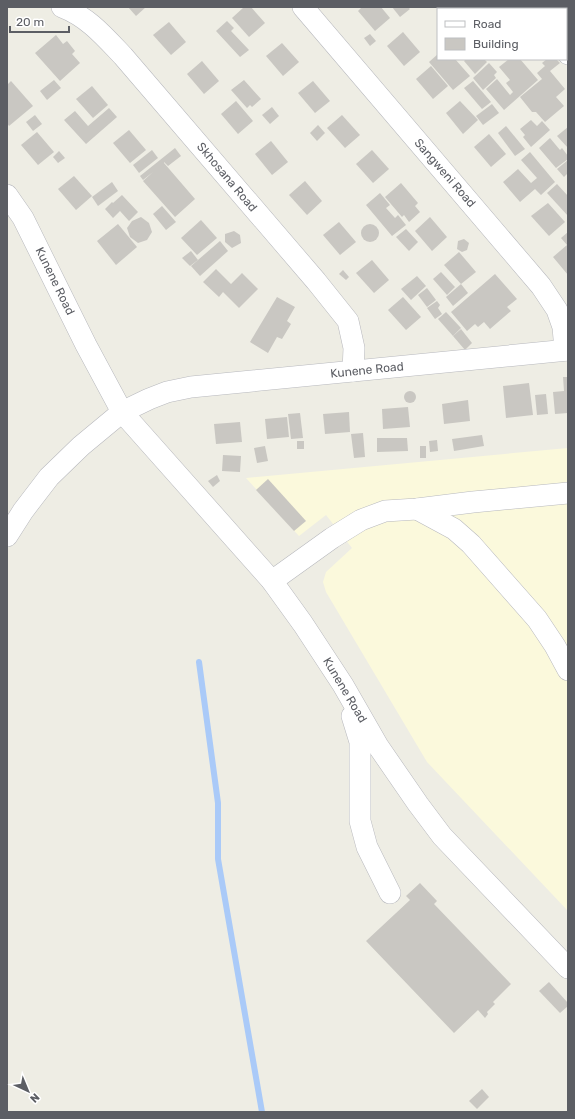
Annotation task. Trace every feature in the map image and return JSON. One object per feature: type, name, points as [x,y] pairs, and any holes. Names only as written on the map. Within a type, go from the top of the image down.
[{"type":"street","name":"Skhosana Road","points":[[62,7],[79,14],[95,27],[123,56],[348,321],[354,348],[353,371]]},
{"type":"street","name":"Sangweni Road","points":[[303,7],[541,286],[558,310],[567,350]]},
{"type":"street","name":"Kunene Road","points":[[7,195],[23,218],[86,345],[122,412],[272,581],[304,624],[343,685],[378,746],[442,836],[568,968]]},
{"type":"street","name":"Kunene Road","points":[[7,536],[23,511],[49,477],[81,446],[122,412],[167,392],[191,388],[567,350]]},
{"type":"street","points":[[272,581],[332,538],[361,520],[385,512],[568,493]]},
{"type":"street","points":[[417,509],[454,529],[471,544],[537,619],[555,646],[568,670]]},
{"type":"street","points":[[343,685],[360,742],[360,821],[368,847],[390,893]]},
{"type":"shaded area","points":[[568,448],[568,911],[427,762],[326,592],[323,582],[326,572],[352,548],[326,515],[299,536],[246,478]]},
{"type":"building","points":[[128,7],[146,7],[136,16]]},
{"type":"building","points":[[244,7],[251,7],[265,23],[249,37],[232,18]]},
{"type":"building","points":[[362,7],[381,7],[390,18],[375,31],[358,11]]},
{"type":"building","points":[[392,7],[408,7],[410,9],[400,17]]},
{"type":"building","points":[[448,7],[472,7],[470,8]]},
{"type":"building","points":[[227,21],[234,28],[231,31],[249,50],[240,57],[216,31]]},
{"type":"building","points":[[169,22],[186,42],[171,55],[153,35]]},
{"type":"building","points":[[403,32],[420,52],[404,66],[387,46]]},
{"type":"building","points":[[370,34],[376,41],[370,46],[364,38]]},
{"type":"building","points":[[56,35],[63,44],[67,41],[75,51],[72,54],[80,63],[60,81],[35,53]]},
{"type":"building","points":[[282,43],[299,62],[283,76],[266,56]]},
{"type":"building","points":[[437,55],[437,60],[456,60],[470,76],[453,90],[429,62]]},
{"type":"building","points":[[485,60],[487,62],[475,74],[464,61]]},
{"type":"building","points":[[508,60],[521,60],[538,80],[504,110],[486,89],[497,79],[510,95],[513,92],[506,83],[510,80],[499,67]]},
{"type":"building","points":[[546,60],[557,60],[560,63],[550,71],[565,89],[556,97],[564,106],[545,122],[536,112],[532,112],[520,97],[542,79],[537,73],[545,66],[542,63]]},
{"type":"building","points":[[202,61],[219,81],[204,94],[187,74]]},
{"type":"building","points":[[489,63],[497,72],[494,75],[496,78],[483,90],[473,78]]},
{"type":"building","points":[[431,66],[448,86],[433,99],[416,79]]},
{"type":"building","points":[[54,80],[61,88],[47,100],[40,91]]},
{"type":"building","points":[[244,80],[261,99],[252,107],[250,105],[247,108],[231,90]]},
{"type":"building","points":[[11,81],[33,106],[9,126],[7,123],[7,85]]},
{"type":"building","points":[[313,81],[330,101],[315,113],[298,93]]},
{"type":"building","points":[[473,81],[491,102],[482,109],[464,88]]},
{"type":"building","points":[[92,86],[108,105],[93,118],[76,99]]},
{"type":"building","points":[[236,101],[253,121],[238,134],[221,114]]},
{"type":"building","points":[[460,101],[478,120],[463,134],[446,113]]},
{"type":"building","points":[[492,104],[499,113],[483,125],[476,116]]},
{"type":"building","points":[[272,107],[279,116],[270,124],[262,115]]},
{"type":"building","points":[[109,108],[117,117],[86,144],[64,120],[75,111],[88,126]]},
{"type":"building","points":[[35,115],[42,124],[33,131],[26,122]]},
{"type":"building","points":[[342,115],[360,135],[345,148],[327,128]]},
{"type":"building","points":[[531,120],[537,126],[542,121],[550,130],[531,147],[523,137],[525,135],[520,129]]},
{"type":"building","points":[[318,125],[325,133],[317,141],[310,133]]},
{"type":"building","points":[[506,126],[525,149],[515,156],[498,133]]},
{"type":"building","points":[[568,127],[568,148],[557,136]]},
{"type":"building","points":[[129,130],[146,150],[130,163],[113,143]]},
{"type":"building","points":[[37,132],[54,152],[38,165],[21,145]]},
{"type":"building","points":[[489,134],[506,154],[491,167],[474,147]]},
{"type":"building","points":[[550,138],[560,150],[562,148],[568,156],[568,159],[556,168],[539,148]]},
{"type":"building","points":[[271,141],[288,162],[272,175],[255,154]]},
{"type":"building","points":[[175,148],[181,156],[168,166],[164,163],[195,199],[175,217],[143,181],[153,172],[143,180],[140,176]]},
{"type":"building","points":[[152,150],[158,158],[139,173],[133,165]]},
{"type":"building","points":[[372,150],[389,169],[373,183],[356,164]]},
{"type":"building","points":[[59,151],[65,158],[58,163],[53,157]]},
{"type":"building","points":[[530,152],[555,182],[541,195],[535,189],[520,202],[503,182],[518,169],[531,183],[537,178],[521,160]]},
{"type":"building","points":[[568,160],[568,173],[564,177],[557,169]]},
{"type":"building","points":[[74,176],[92,196],[76,210],[58,189]]},
{"type":"building","points":[[305,181],[322,201],[307,215],[289,195]]},
{"type":"building","points":[[112,182],[118,191],[98,206],[92,197]]},
{"type":"building","points":[[401,183],[418,203],[415,206],[420,212],[409,222],[404,215],[402,217],[385,197]]},
{"type":"building","points":[[557,184],[568,196],[568,216],[547,193]]},
{"type":"building","points":[[380,193],[390,205],[386,208],[395,218],[398,215],[406,225],[392,236],[366,205]]},
{"type":"building","points":[[122,195],[138,212],[129,221],[120,211],[113,218],[105,209]]},
{"type":"building","points":[[548,203],[565,222],[549,236],[531,216]]},
{"type":"building","points":[[162,206],[176,222],[166,230],[153,214]]},
{"type":"building","points":[[141,217],[149,223],[152,232],[147,240],[138,243],[130,237],[127,228],[132,221]]},
{"type":"building","points":[[430,217],[447,237],[432,251],[415,231]]},
{"type":"building","points":[[201,220],[217,238],[197,255],[181,238]]},
{"type":"building","points":[[339,222],[356,242],[340,255],[323,235]]},
{"type":"building","points":[[118,224],[137,247],[116,265],[97,241]]},
{"type":"building","points":[[370,224],[376,227],[379,233],[376,239],[370,242],[364,239],[361,233],[364,227]]},
{"type":"building","points":[[406,229],[418,242],[409,251],[396,237]]},
{"type":"building","points":[[234,231],[240,235],[241,243],[232,248],[225,242],[225,234]]},
{"type":"building","points":[[568,232],[568,275],[553,257],[567,245],[561,238]]},
{"type":"building","points":[[464,239],[469,243],[467,250],[462,252],[457,249],[458,241]]},
{"type":"building","points":[[220,241],[228,251],[200,276],[191,266]]},
{"type":"building","points":[[191,251],[198,260],[190,266],[182,258]]},
{"type":"building","points":[[459,252],[476,272],[461,284],[444,265]]},
{"type":"building","points":[[372,260],[389,280],[374,293],[356,273]]},
{"type":"building","points":[[216,269],[231,284],[242,273],[258,289],[239,308],[223,292],[219,297],[203,282]]},
{"type":"building","points":[[343,270],[349,277],[346,280],[339,274]]},
{"type":"building","points":[[441,272],[455,287],[447,295],[433,279]]},
{"type":"building","points":[[495,274],[517,299],[507,307],[511,311],[490,329],[484,322],[478,327],[475,324],[467,331],[451,312]]},
{"type":"building","points":[[417,276],[426,286],[411,300],[401,289]]},
{"type":"building","points":[[461,284],[468,293],[453,306],[446,297]]},
{"type":"building","points":[[427,288],[436,300],[427,307],[418,295]]},
{"type":"building","points":[[277,297],[295,307],[287,321],[291,324],[282,339],[277,337],[268,353],[250,342]]},
{"type":"building","points":[[403,297],[421,317],[406,330],[388,310]]},
{"type":"building","points":[[437,301],[440,305],[438,308],[442,314],[435,319],[427,308]]},
{"type":"building","points":[[446,312],[461,328],[453,336],[438,319]]},
{"type":"building","points":[[461,329],[472,343],[465,350],[453,336]]},
{"type":"building","points":[[563,377],[568,377],[568,413],[555,414],[553,392],[564,391]]},
{"type":"building","points":[[529,383],[533,415],[506,418],[503,386]]},
{"type":"building","points":[[412,391],[415,392],[415,402],[408,403],[405,402],[404,395],[405,392]]},
{"type":"building","points":[[546,394],[548,414],[537,415],[535,395]]},
{"type":"building","points":[[468,400],[470,421],[444,424],[442,404]]},
{"type":"building","points":[[408,407],[410,427],[383,429],[382,409]]},
{"type":"building","points":[[349,412],[350,432],[325,434],[323,414]]},
{"type":"building","points":[[300,413],[303,438],[291,439],[288,414]]},
{"type":"building","points":[[287,417],[289,437],[267,439],[265,419]]},
{"type":"building","points":[[240,422],[242,442],[216,444],[214,424]]},
{"type":"building","points":[[363,433],[365,457],[354,458],[351,434]]},
{"type":"building","points":[[482,435],[484,446],[454,451],[452,439]]},
{"type":"building","points":[[377,438],[407,438],[408,451],[377,452]]},
{"type":"building","points":[[437,440],[438,451],[430,452],[429,441]]},
{"type":"building","points":[[297,441],[304,441],[304,449],[297,449]]},
{"type":"building","points":[[265,446],[268,461],[257,463],[254,448]]},
{"type":"building","points":[[420,446],[426,446],[426,458],[420,458]]},
{"type":"building","points":[[223,455],[241,456],[240,472],[222,471]]},
{"type":"building","points":[[217,475],[220,481],[213,487],[208,481]]},
{"type":"building","points":[[268,479],[306,521],[294,531],[256,490]]},
{"type":"building","points":[[420,883],[437,901],[434,904],[511,984],[493,1002],[495,1004],[487,1012],[488,1014],[485,1018],[478,1010],[454,1033],[366,941],[410,900],[406,896]]},
{"type":"building","points":[[549,982],[568,1003],[568,1006],[560,1013],[539,991]]},
{"type":"building","points":[[482,1089],[489,1097],[477,1109],[469,1101]]},
{"type":"waterway","points":[[199,662],[218,803],[218,859],[262,1112]]}]
